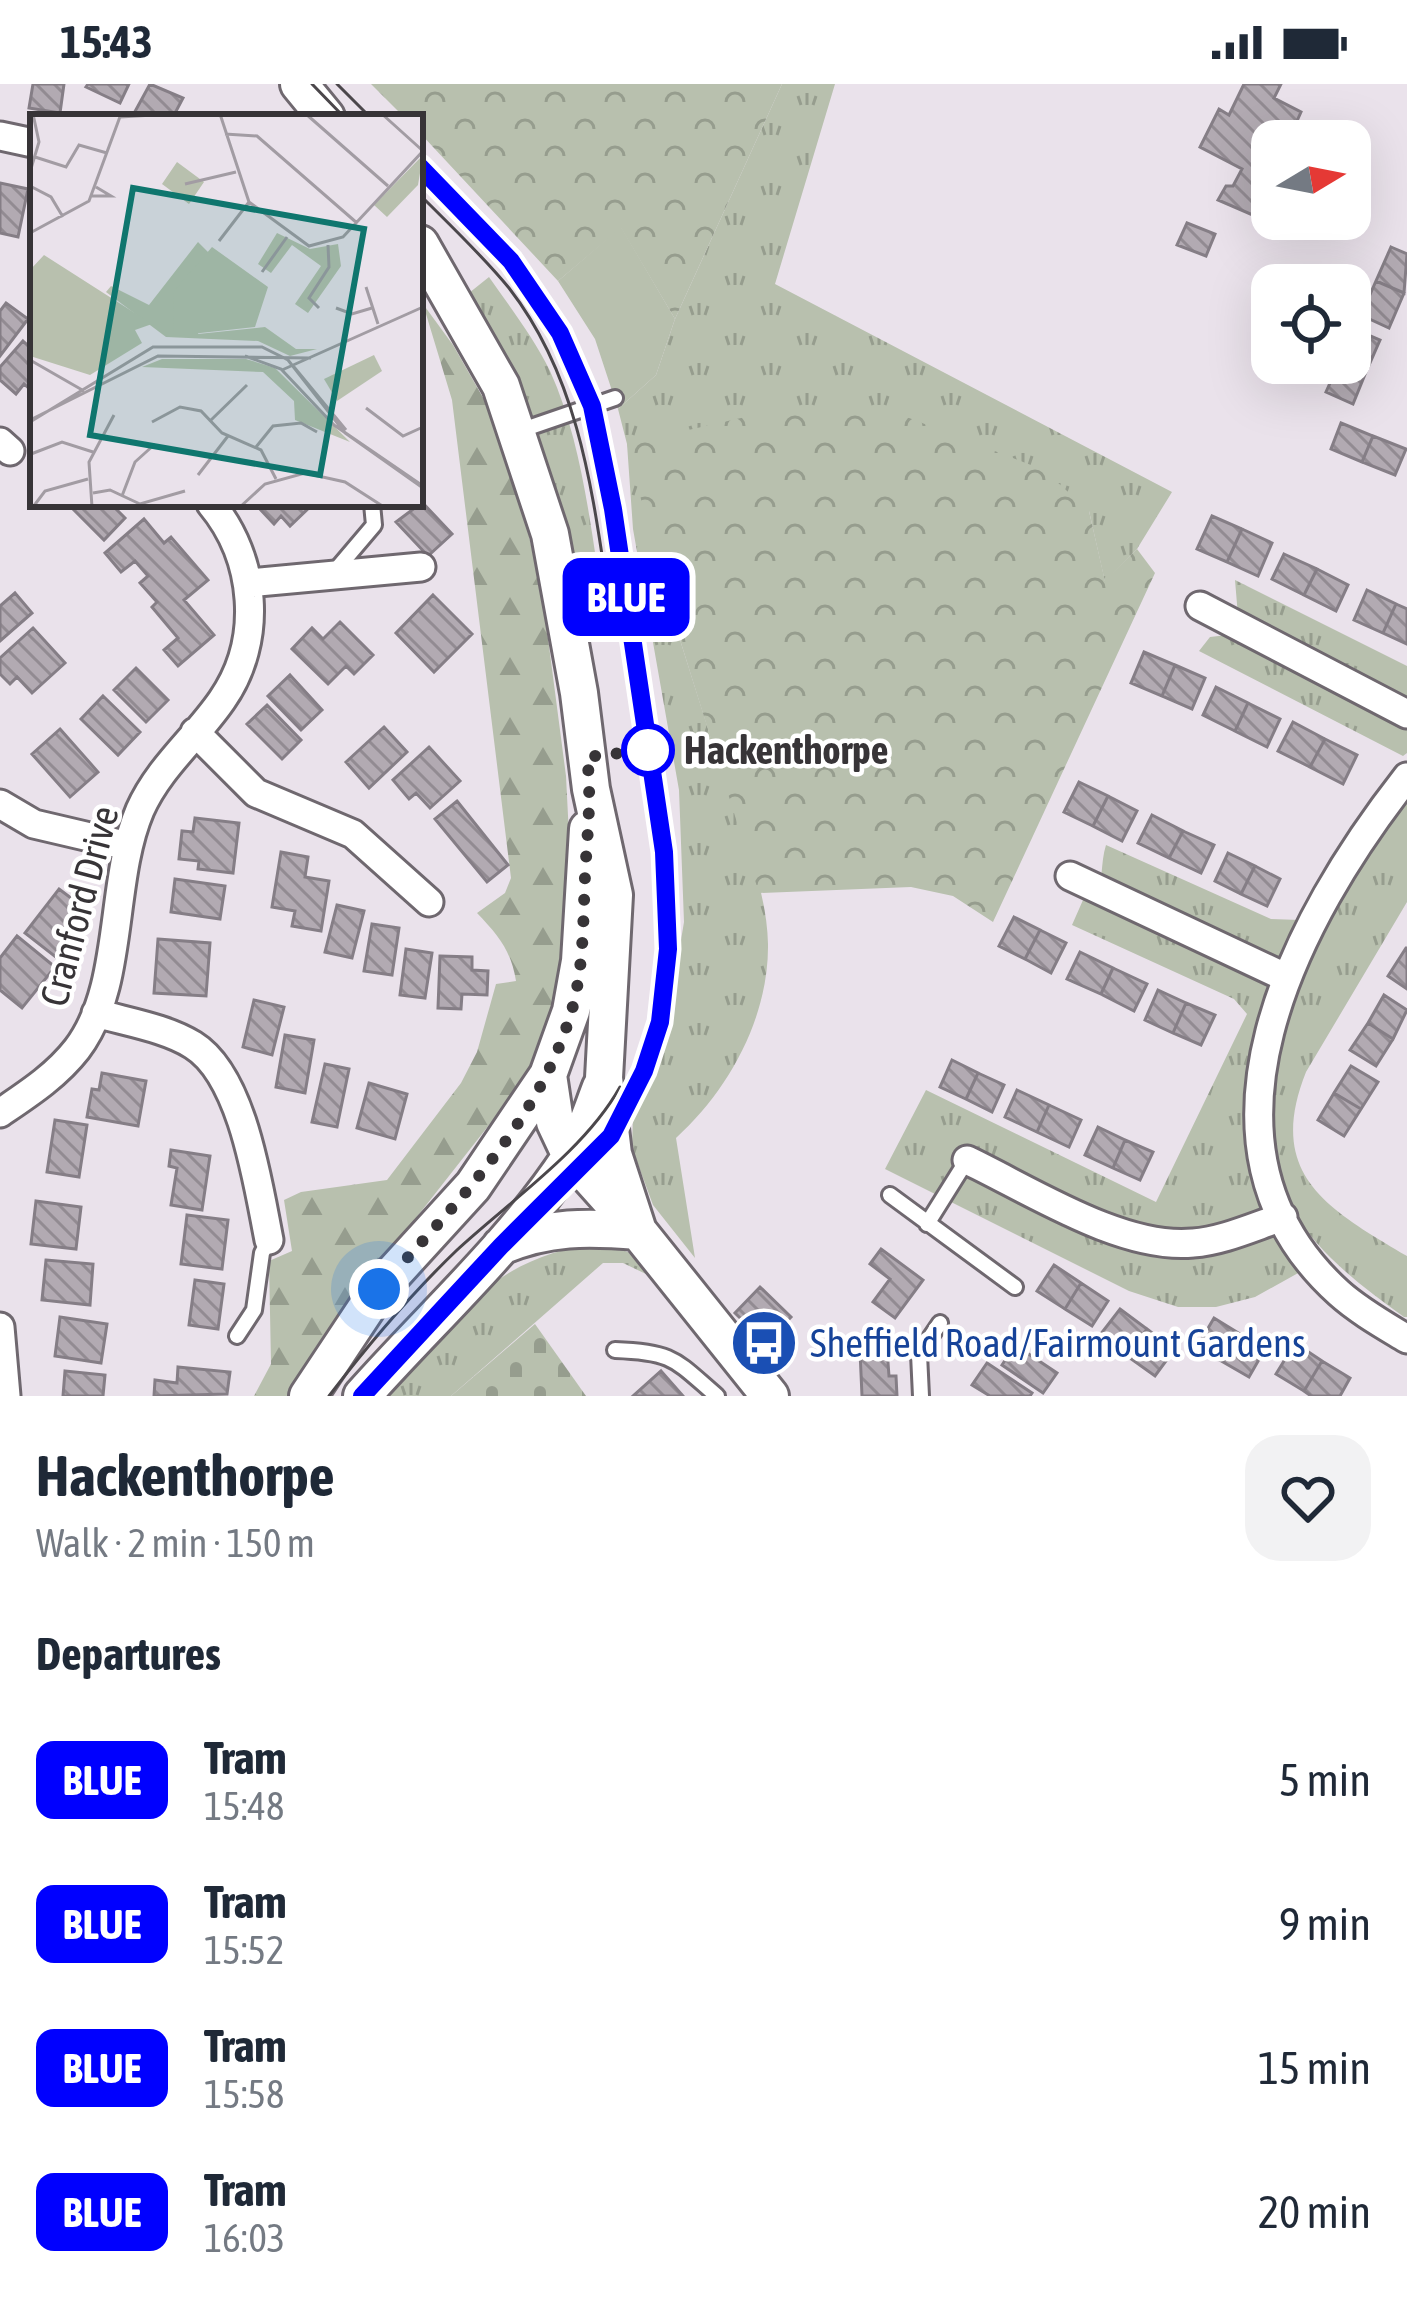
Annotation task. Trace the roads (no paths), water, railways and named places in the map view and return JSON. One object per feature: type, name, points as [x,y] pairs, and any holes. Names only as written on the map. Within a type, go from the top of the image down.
[{"type":"street","points":[[299,84],[324,114]]},
{"type":"street","points":[[0,136],[30,142]]},
{"type":"street","points":[[362,1396],[501,1246],[582,1144],[604,1078],[614,895],[591,789],[550,534],[519,431],[485,352],[423,249]]},
{"type":"street","name":"Cranford Drive","points":[[0,1113],[58,1071],[81,1044],[106,976],[128,846],[140,810],[237,674],[246,639],[249,583],[243,554],[213,507]]},
{"type":"street","points":[[249,583],[421,567]]},
{"type":"street","points":[[1200,605],[1407,714]]},
{"type":"street","points":[[195,732],[256,793],[353,834],[429,902]]},
{"type":"street","points":[[1407,777],[1369,826],[1287,978],[1260,1066],[1256,1109],[1261,1155],[1283,1217],[1305,1255],[1339,1293],[1407,1339]]},
{"type":"street","points":[[308,1396],[379,1289],[473,1186],[551,1067],[572,1011],[580,962],[591,789]]},
{"type":"street","points":[[0,804],[34,824],[128,846]]},
{"type":"street","points":[[1070,875],[1287,978]]},
{"type":"street","points":[[96,1012],[189,1042],[218,1066],[256,1176],[269,1240]]},
{"type":"street","points":[[551,1067],[582,1144],[638,1231],[768,1395]]},
{"type":"street","points":[[473,1186],[582,1144]]},
{"type":"street","points":[[967,1160],[1103,1225],[1162,1244],[1197,1243],[1283,1217]]},
{"type":"street","points":[[501,1246],[557,1228],[638,1231]]},
{"type":"street","points":[[0,1328],[6,1396]]},
{"type":"lane","points":[[519,431],[614,398]]},
{"type":"lane","points":[[332,575],[374,525],[372,507]]},
{"type":"lane","points":[[927,1224],[967,1160]]},
{"type":"lane","points":[[890,1195],[1015,1287]]},
{"type":"lane","points":[[237,1336],[254,1310],[262,1253],[269,1240]]},
{"type":"lane","points":[[921,1396],[919,1354],[940,1323]]},
{"type":"lane","points":[[615,1350],[667,1355],[717,1396]]},
{"type":"tram line","points":[[312,84],[341,114]]},
{"type":"tram line","points":[[337,84],[367,114]]},
{"type":"tram line","points":[[362,1396],[611,1136],[644,1071],[660,1022],[668,949],[664,852],[613,509],[593,407],[560,333],[511,261],[423,170]]},
{"type":"tram line","name":"BLUE","points":[[362,1396],[611,1136],[644,1071],[660,1022],[668,949],[664,852],[613,509],[592,406],[560,333],[511,261],[423,170]]},
{"type":"tram line","points":[[423,198],[509,288],[555,366],[592,494],[613,627]]},
{"type":"tram line","points":[[329,1396],[423,1285],[567,1153],[620,1087]]},
{"type":"place","name":"Hackenthorpe","points":[[648,750]]},
{"type":"place","name":"Sheffield Road/Fairmount Gardens","points":[[764,1343]]}]
